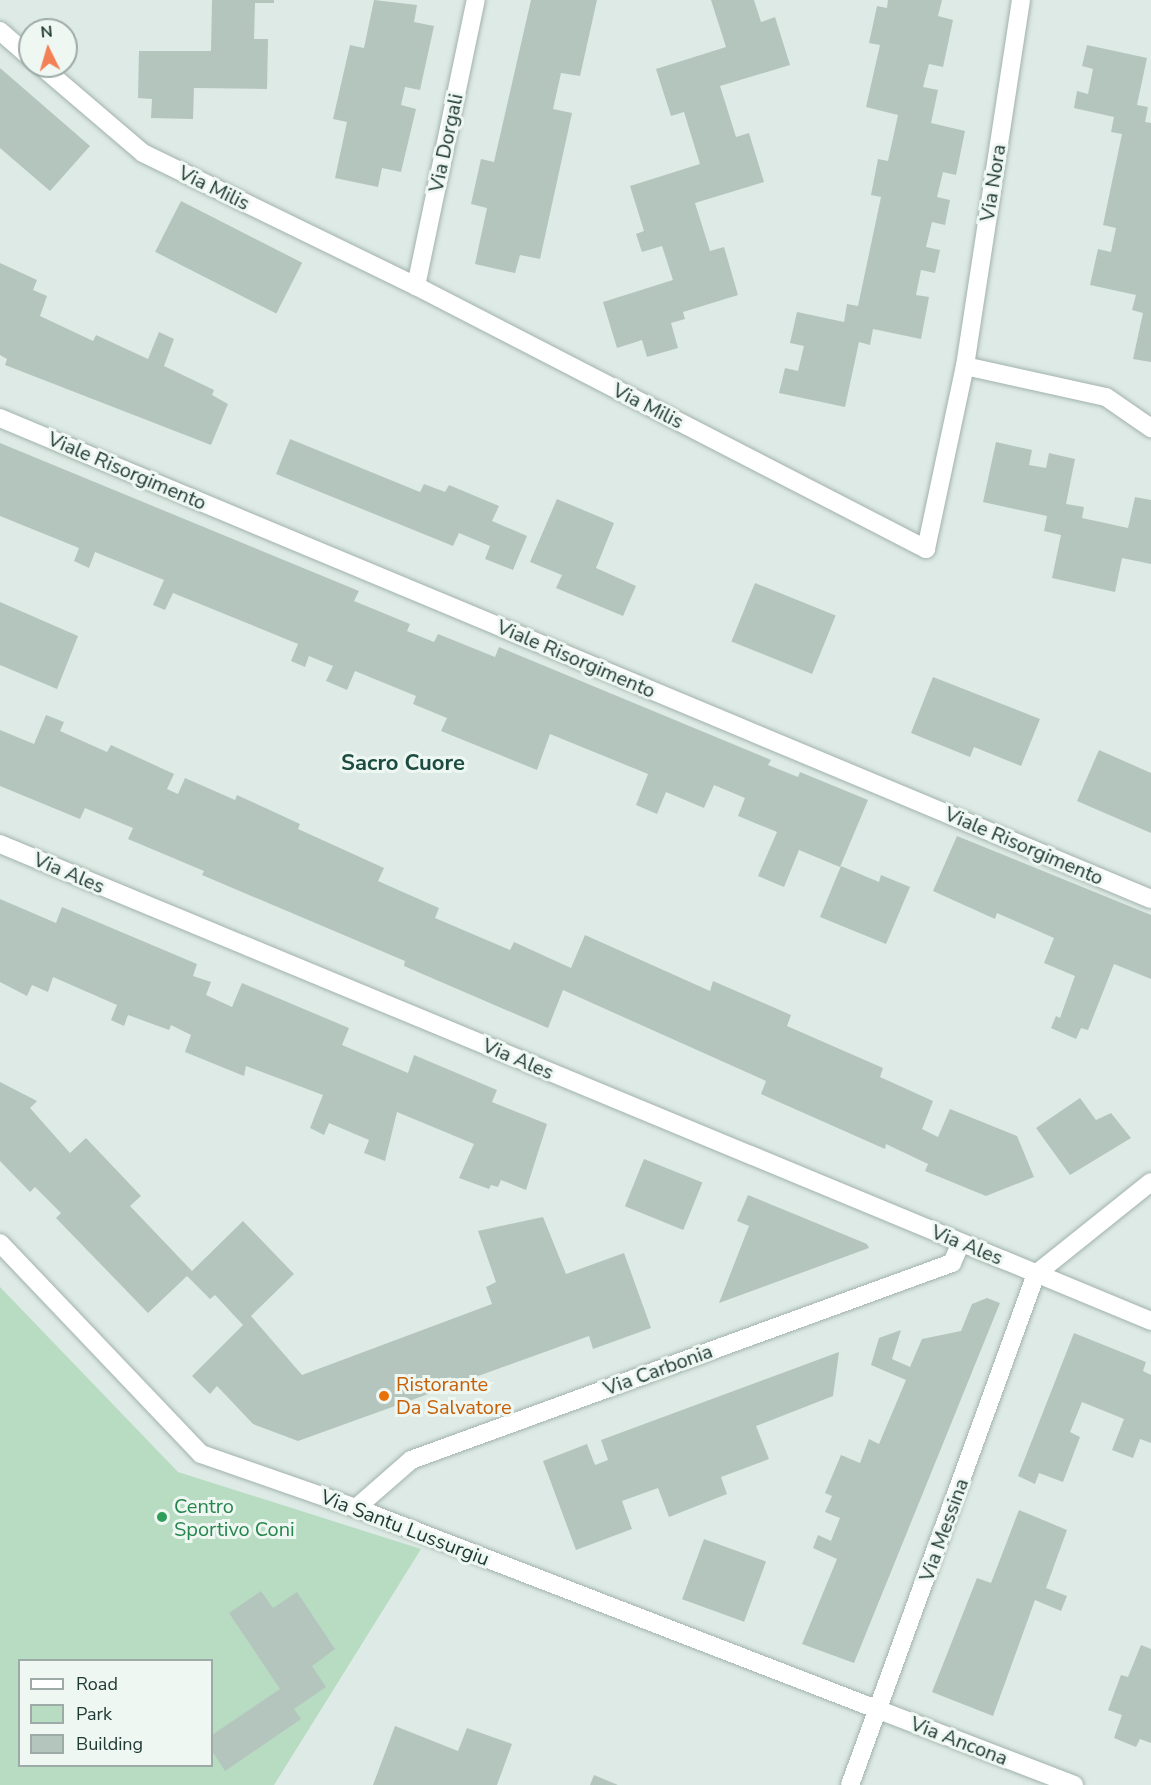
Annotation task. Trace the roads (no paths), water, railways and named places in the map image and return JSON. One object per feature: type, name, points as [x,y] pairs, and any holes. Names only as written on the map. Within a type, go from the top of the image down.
[{"type":"street","name":"Via Dorgali","points":[[416,286],[476,0]]},
{"type":"street","name":"Via Nora","points":[[965,366],[1021,0]]},
{"type":"street","points":[[0,32],[18,47]]},
{"type":"street","name":"Via Milis","points":[[54,78],[143,153],[416,286],[926,549],[965,366]]},
{"type":"street","points":[[965,366],[1106,397],[1151,428]]},
{"type":"street","name":"Viale Risorgimento","points":[[0,418],[1151,899]]},
{"type":"street","name":"Via Ales","points":[[0,844],[1151,1321]]},
{"type":"street","points":[[1036,1274],[1151,1182]]},
{"type":"street","name":"Via Santu Lussurgiu","points":[[0,1243],[201,1454],[356,1508],[879,1710]]},
{"type":"street","name":"Via Carbonia","points":[[356,1508],[411,1460],[952,1263],[961,1243]]},
{"type":"street","name":"Via Messina","points":[[850,1785],[1036,1274]]},
{"type":"street","name":"Via Ancona","points":[[879,1710],[1074,1785]]},
{"type":"place","name":"Ristorante Da Salvatore","points":[[384,1396]]},
{"type":"place","name":"Centro Sportivo Coni","points":[[162,1517]]},
{"type":"district","name":"Sacro Cuore","points":[[403,764]]}]
